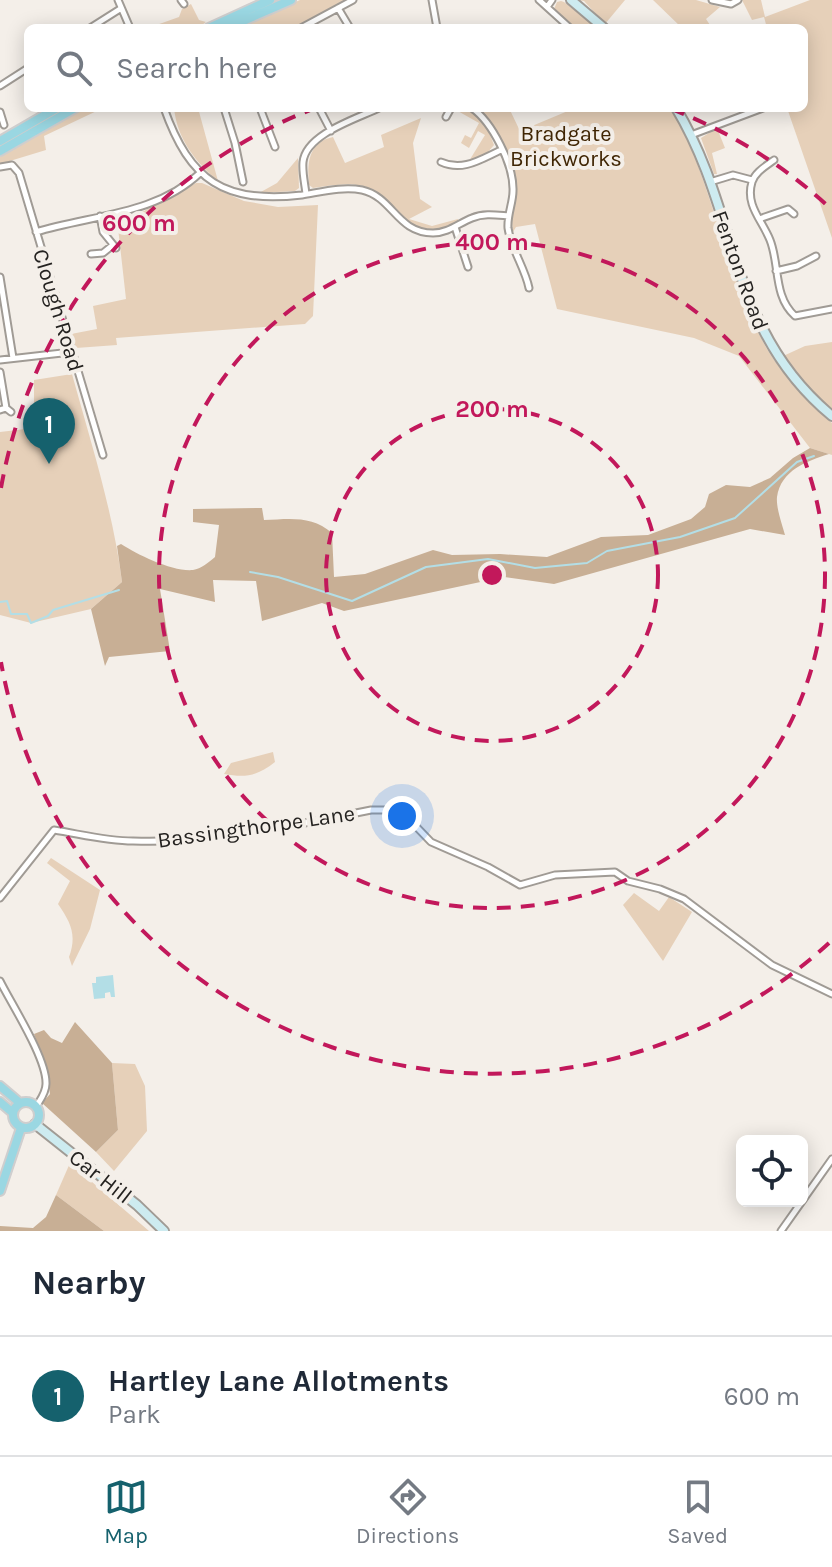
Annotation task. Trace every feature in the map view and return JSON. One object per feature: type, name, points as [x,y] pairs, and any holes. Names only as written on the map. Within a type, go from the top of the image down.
[{"type":"main road","points":[[218,24],[270,0]]},
{"type":"main road","points":[[236,24],[291,0]]},
{"type":"main road","points":[[0,141],[50,112]]},
{"type":"main road","points":[[0,151],[68,112]]},
{"type":"main road","points":[[0,1086],[20,1103],[36,1107],[39,1114],[35,1124],[28,1128],[21,1128],[14,1122],[13,1113],[20,1103]]},
{"type":"main road","points":[[0,1102],[13,1113]]},
{"type":"main road","points":[[0,1191],[21,1128]]},
{"type":"street","points":[[118,0],[128,24]]},
{"type":"street","points":[[308,24],[353,0]]},
{"type":"street","points":[[432,0],[436,24]]},
{"type":"street","points":[[539,0],[566,24]]},
{"type":"street","points":[[547,7],[552,0]]},
{"type":"street","points":[[571,0],[599,24]]},
{"type":"street","points":[[712,0],[731,4],[738,0]]},
{"type":"street","points":[[338,8],[348,24]]},
{"type":"street","points":[[96,24],[120,9]]},
{"type":"street","points":[[0,86],[24,71]]},
{"type":"street","points":[[0,112],[4,125]]},
{"type":"street","points":[[166,112],[183,152],[200,173],[222,189],[243,196],[275,197],[363,190],[383,201],[399,220],[413,228],[438,233],[482,215],[508,216]]},
{"type":"street","points":[[225,112],[243,182]]},
{"type":"street","points":[[262,112],[275,147]]},
{"type":"street","points":[[321,112],[331,131]]},
{"type":"street","points":[[306,194],[302,164],[306,151],[314,141],[371,112]]},
{"type":"street","points":[[446,117],[449,112]]},
{"type":"street","points":[[477,112],[487,121],[513,183],[508,231],[529,288]]},
{"type":"street","name":"Fenton Road","points":[[678,112],[691,135],[744,288],[767,341],[798,383],[832,416]]},
{"type":"street","points":[[691,135],[751,112]]},
{"type":"street","points":[[441,162],[466,166],[501,150]]},
{"type":"street","points":[[774,160],[752,180],[751,204],[771,243],[782,295],[793,318],[832,309]]},
{"type":"street","name":"Clough Road","points":[[0,167],[15,167],[19,173],[103,455]]},
{"type":"street","points":[[36,232],[134,209],[182,187],[200,173]]},
{"type":"street","points":[[709,182],[733,175],[752,180]]},
{"type":"street","points":[[759,219],[788,209],[794,214]]},
{"type":"street","points":[[91,254],[103,253],[114,247],[103,232],[100,216]]},
{"type":"street","points":[[455,227],[468,267]]},
{"type":"street","points":[[776,271],[810,263],[816,256]]},
{"type":"street","points":[[0,277],[13,358]]},
{"type":"street","points":[[0,360],[71,352]]},
{"type":"street","points":[[0,372],[6,410]]},
{"type":"street","name":"Bassingthorpe Lane","points":[[0,898],[54,830],[119,841],[165,841],[219,836],[371,810],[391,810],[412,821],[431,842],[520,885],[555,875],[608,870],[628,881],[684,899],[772,965],[832,994]]},
{"type":"street","points":[[0,981],[42,1064],[46,1083],[36,1107]]},
{"type":"street","name":"Car Hill","points":[[35,1124],[137,1205],[164,1231]]},
{"type":"street","points":[[781,1231],[832,1159]]},
{"type":"green space","points":[[300,0],[347,0],[303,24],[246,24]]},
{"type":"green space","points":[[577,0],[625,0],[605,24],[584,1]]},
{"type":"green space","points":[[653,0],[696,0],[720,7],[706,19],[709,24],[678,24]]},
{"type":"green space","points":[[742,0],[761,0],[765,17],[810,0],[832,0],[832,238],[788,112],[808,112],[808,24],[766,24],[764,17],[752,20]]},
{"type":"green space","points":[[557,2],[564,2],[592,24],[571,24],[554,9]]},
{"type":"green space","points":[[191,4],[199,20],[206,22],[159,24],[179,17],[182,9]]},
{"type":"green space","points":[[75,112],[95,112],[44,136],[46,150],[0,164],[0,157]]},
{"type":"green space","points":[[175,112],[199,112],[218,181],[188,149]]},
{"type":"green space","points":[[460,112],[470,112],[481,120],[494,145],[488,152],[469,161],[485,135],[478,131],[469,148],[461,143],[465,135],[471,138],[479,123]]},
{"type":"green space","name":"Bradgate Brickworks","points":[[481,112],[511,112],[520,131],[565,112],[674,112],[699,167],[752,320],[781,369],[832,423],[832,455],[810,448],[739,356],[694,338],[557,309],[535,224],[516,227],[513,232],[516,188],[513,168],[498,135]]},
{"type":"green space","points":[[421,118],[413,143],[420,199],[432,207],[409,219],[432,226],[458,219],[458,222],[440,229],[426,230],[414,226],[387,200],[363,186],[344,184],[313,188],[309,185],[311,155],[318,144],[333,137],[345,163],[384,147],[381,135]]},
{"type":"green space","points":[[717,128],[725,148],[712,153],[717,174],[714,174],[701,138]]},
{"type":"green space","points":[[298,158],[299,188],[295,191],[259,193],[277,183]]},
{"type":"green space","points":[[196,183],[244,201],[278,207],[318,205],[313,316],[305,324],[116,338],[117,345],[76,348],[71,334],[97,329],[93,306],[126,299],[117,219],[144,211]]},
{"type":"green space","points":[[832,342],[832,413],[781,357],[805,346]]},
{"type":"green space","points":[[72,374],[107,503],[122,582],[91,609],[31,623],[0,615],[0,432],[34,428],[34,380]]},
{"type":"green space","points":[[273,752],[275,762],[257,773],[245,776],[224,774],[231,763]]},
{"type":"green space","points":[[51,858],[100,890],[90,929],[72,966],[69,957],[71,929],[58,904],[70,881],[47,863]]},
{"type":"green space","points":[[634,893],[659,911],[669,897],[692,912],[663,961],[623,905]]},
{"type":"green space","points":[[112,1063],[135,1064],[145,1086],[147,1131],[114,1171],[96,1152],[118,1130]]},
{"type":"green space","points":[[70,1163],[149,1231],[104,1231],[56,1195]]},
{"type":"shaded area","points":[[810,448],[829,454],[796,468],[779,488],[777,501],[785,535],[750,529],[554,584],[504,577],[344,611],[322,603],[262,621],[256,581],[213,580],[215,602],[160,589],[170,651],[109,657],[105,666],[91,609],[122,582],[117,546],[121,544],[166,566],[185,570],[199,568],[215,557],[219,525],[193,522],[193,509],[262,508],[264,520],[300,519],[316,523],[332,533],[334,577],[365,574],[433,550],[452,555],[547,557],[601,537],[648,535],[691,519],[705,507],[709,494],[726,485],[750,487],[770,478]]},
{"type":"shaded area","points":[[75,1022],[112,1063],[118,1130],[96,1152],[42,1103],[50,1094],[46,1067],[34,1034],[44,1030],[62,1043]]},
{"type":"shaded area","points":[[56,1195],[104,1231],[0,1231],[0,1226],[33,1228],[46,1217]]},
{"type":"water","points":[[113,975],[115,997],[111,997],[110,992],[105,993],[105,998],[94,999],[92,983],[96,983],[96,977]]},
{"type":"waterway","points":[[250,572],[278,577],[352,601],[426,567],[488,559],[535,568],[587,563],[607,551],[680,537],[735,518],[797,462],[814,456]]},
{"type":"waterway","points":[[0,602],[7,601],[11,614],[27,614],[31,623],[48,616],[53,610],[119,590]]},
{"type":"place","name":"Hartley Lane Allotments","points":[[49,464]]}]
